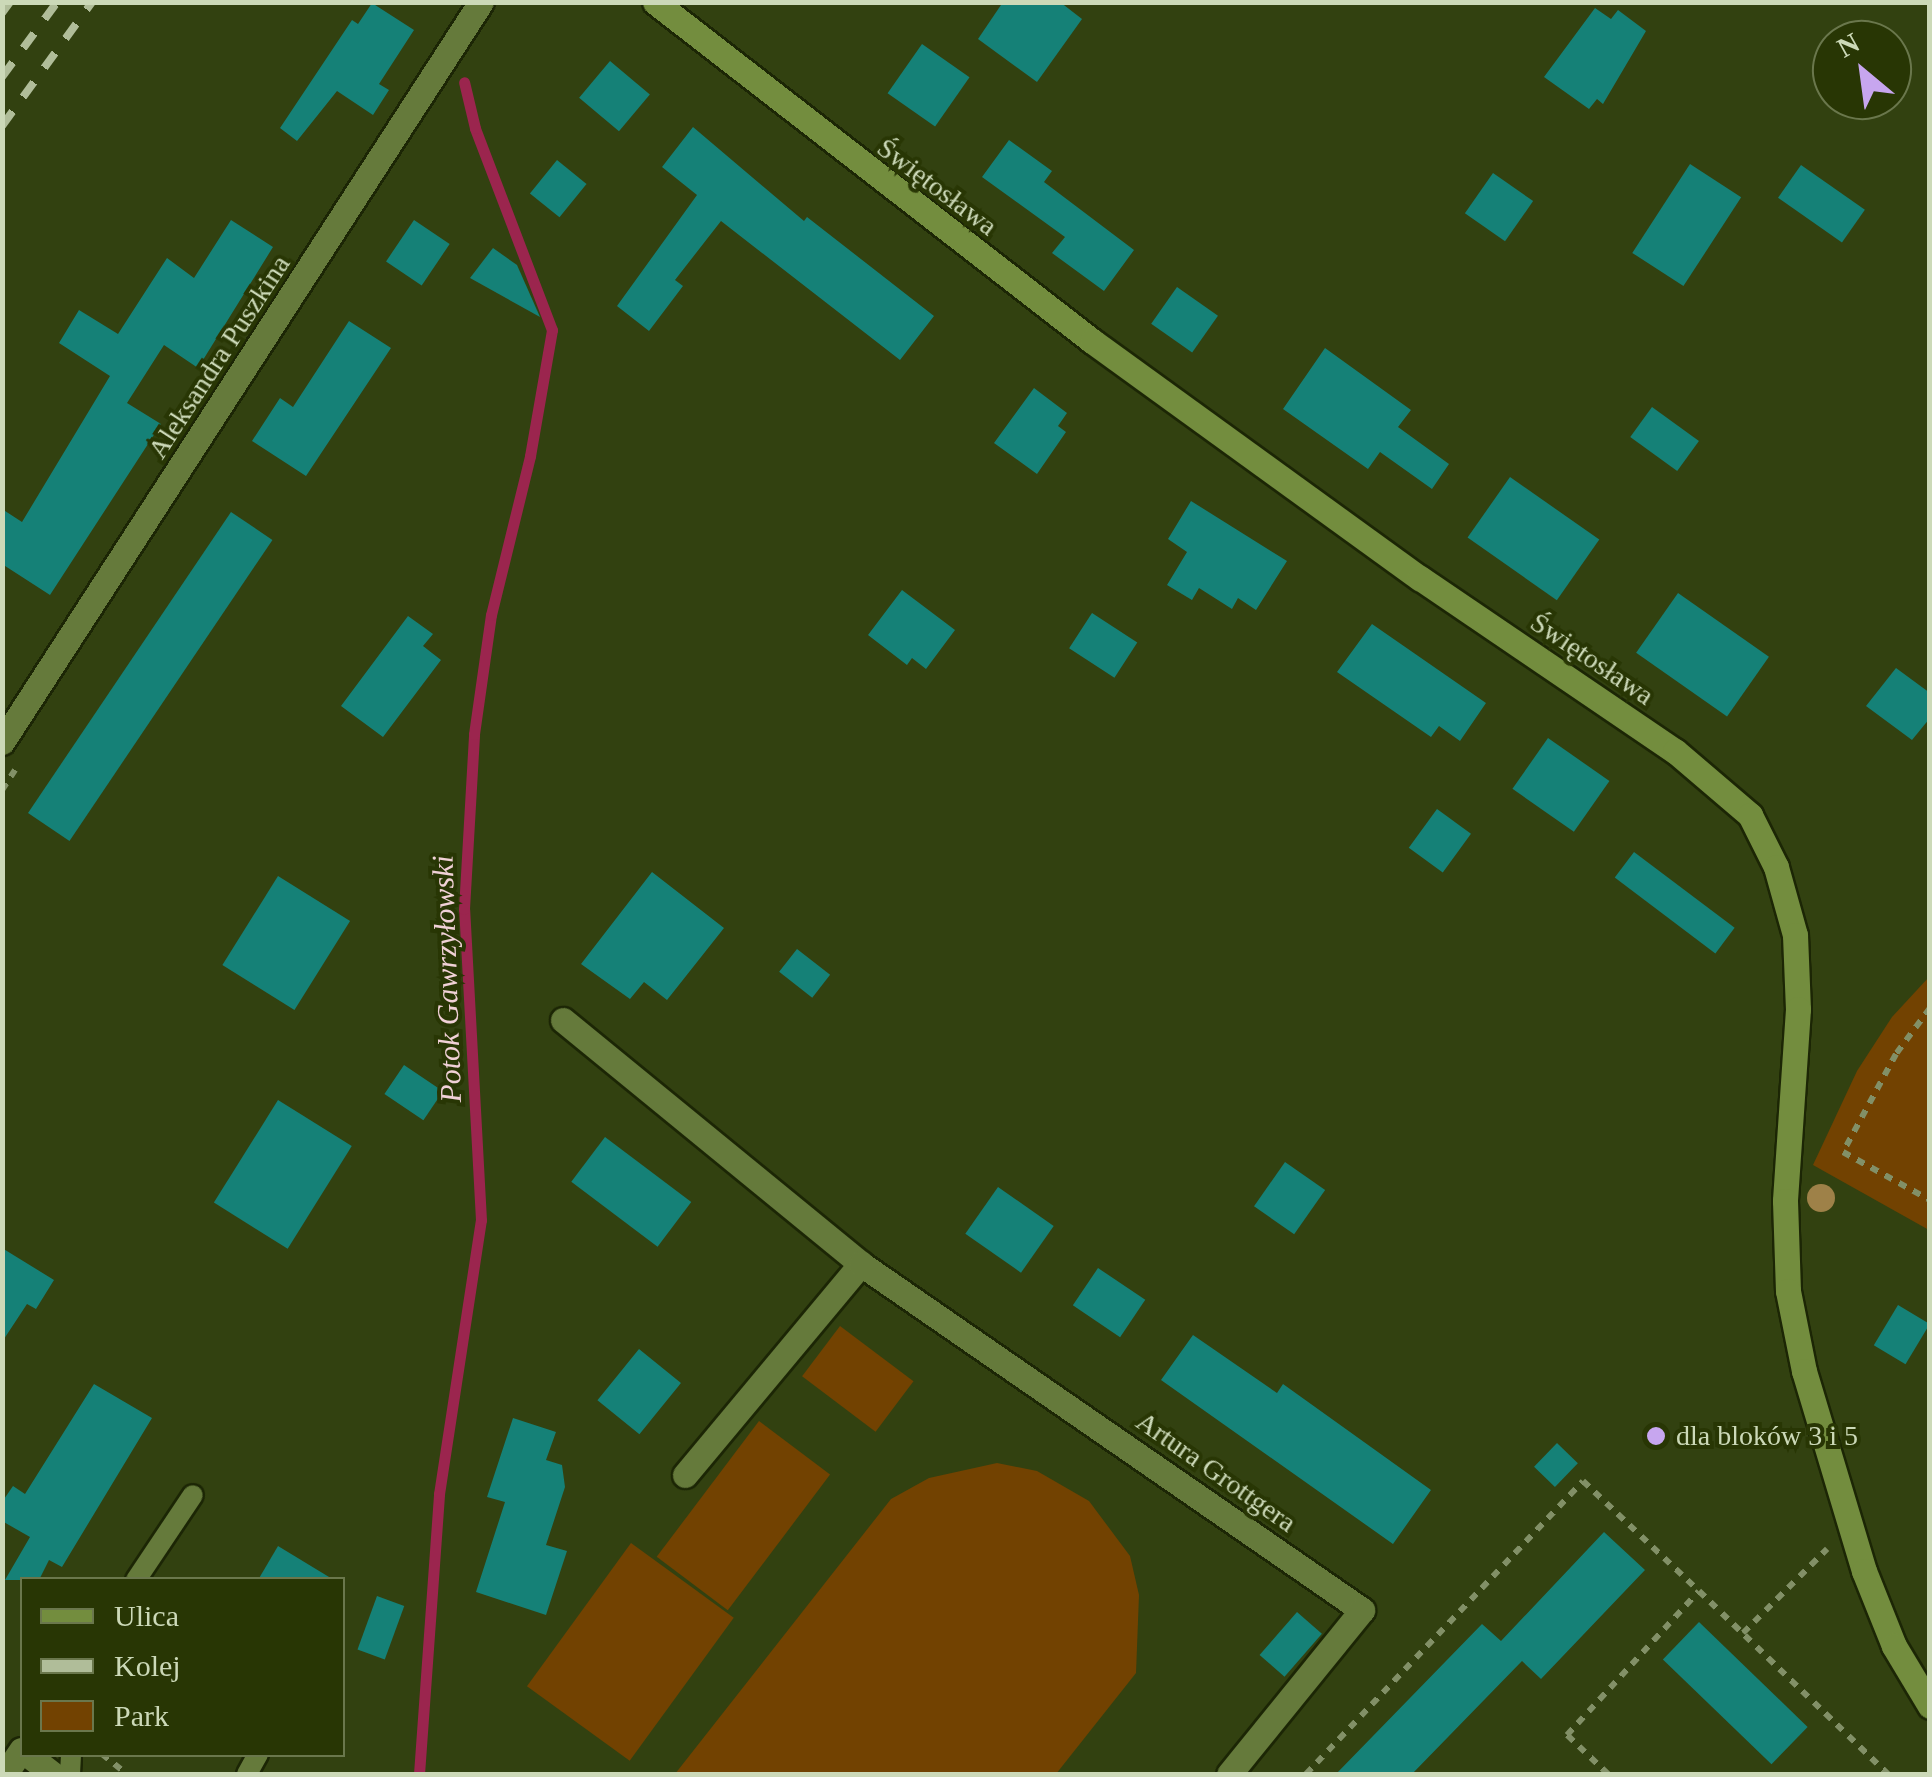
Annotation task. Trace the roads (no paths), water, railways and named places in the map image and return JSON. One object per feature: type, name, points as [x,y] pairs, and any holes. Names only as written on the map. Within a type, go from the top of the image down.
[{"type":"street","name":"Aleksandra Puszkina","points":[[2,742],[481,2]]},
{"type":"street","name":"Świętosława","points":[[655,2],[1092,341],[1420,578],[1688,760],[1750,815],[1771,854],[1795,935],[1798,1009],[1785,1201],[1788,1291],[1818,1434],[1854,1542],[1894,1646],[1930,1706]]},
{"type":"street","name":"Artura Grottgera","points":[[563,1020],[861,1264],[1362,1610],[1229,1774]]},
{"type":"street","points":[[685,1475],[861,1264]]},
{"type":"street","points":[[4,1774],[19,1748]]},
{"type":"street","points":[[31,1757],[53,1774]]},
{"type":"lane","points":[[138,1577],[193,1495]]},
{"type":"waterway","name":"Potok Gawrzyłowski","points":[[419,1774],[439,1494],[481,1220],[464,909],[474,734],[491,615],[530,456],[552,330],[475,128],[464,82]]},
{"type":"railway","points":[[2,13],[10,2]]},
{"type":"railway","points":[[2,77],[57,2]]},
{"type":"railway","points":[[2,126],[92,2]]},
{"type":"place","name":"dla bloków 3 i 5","points":[[1656,1436]]}]
